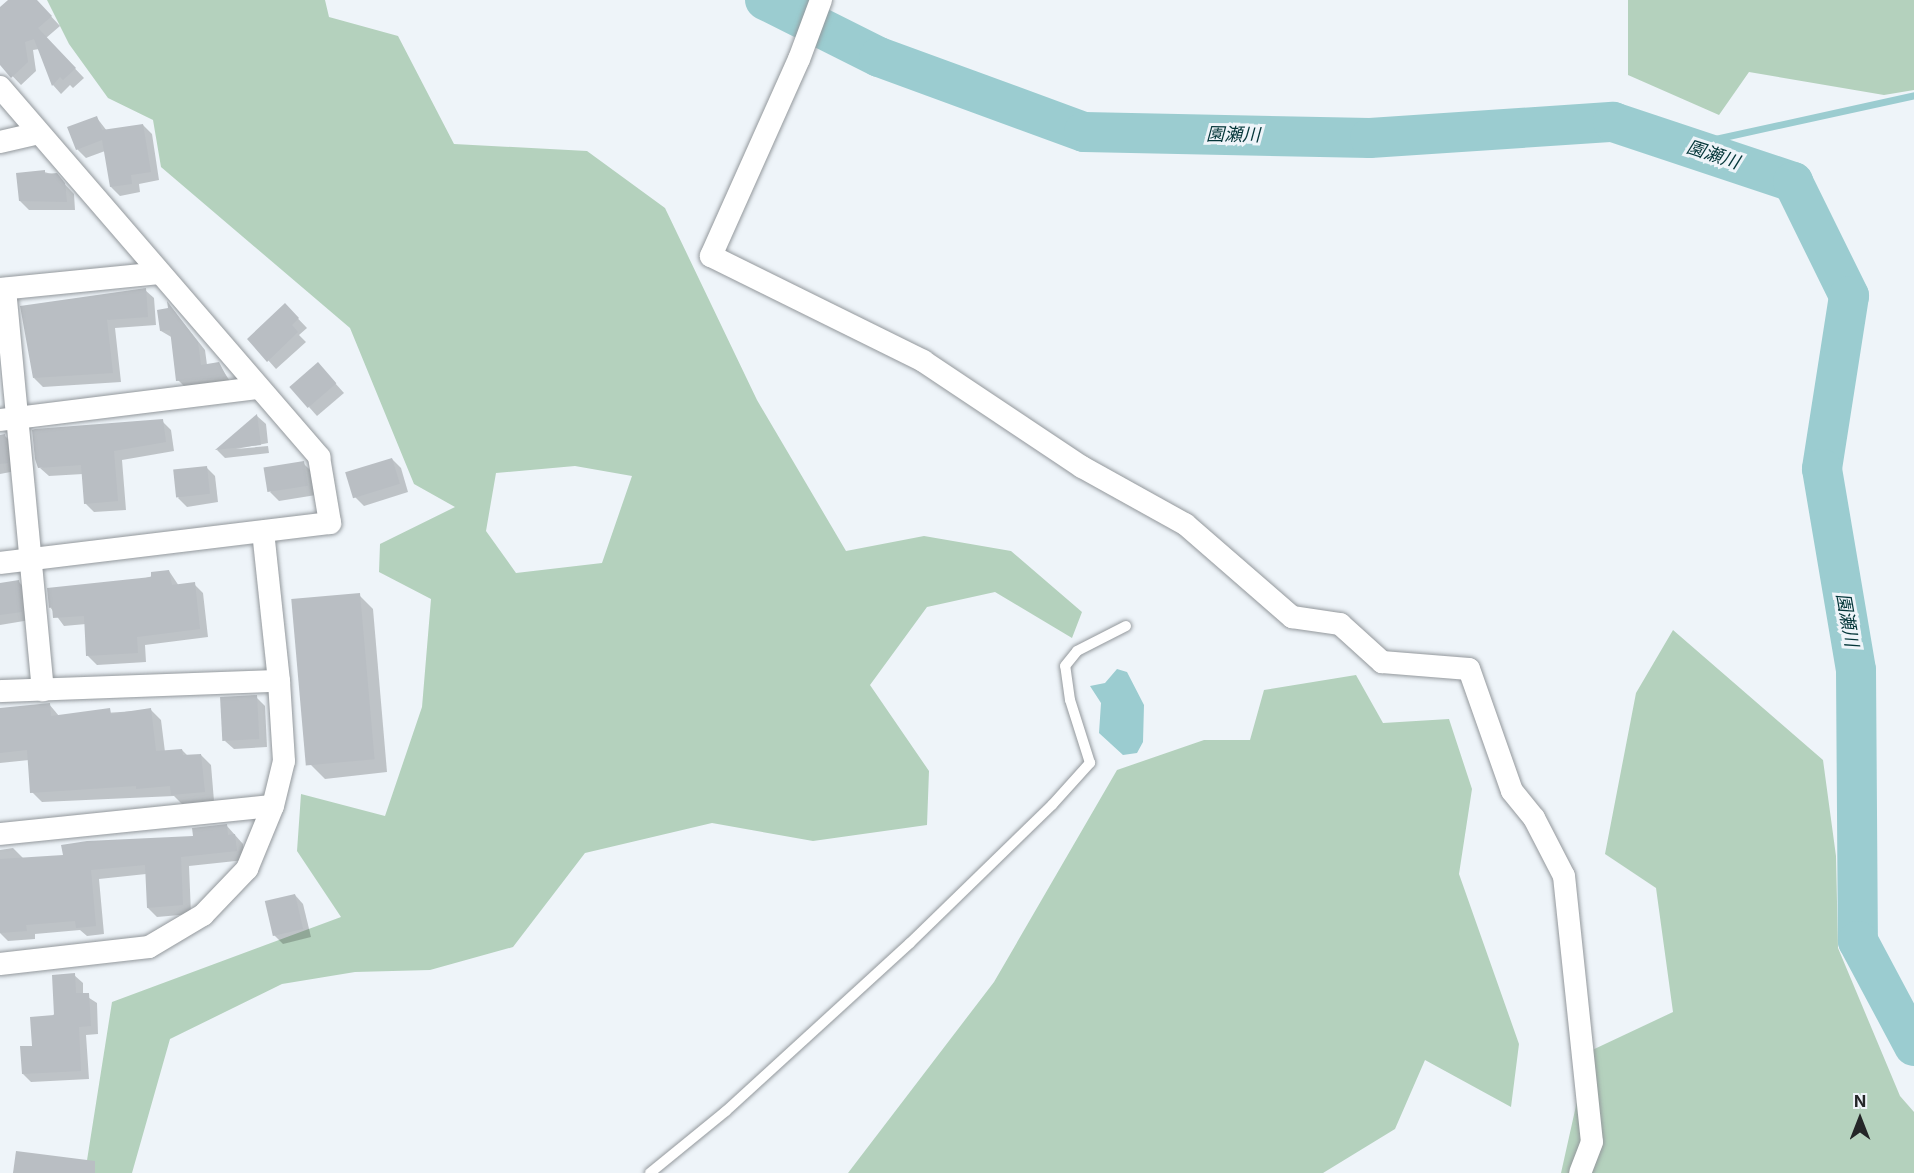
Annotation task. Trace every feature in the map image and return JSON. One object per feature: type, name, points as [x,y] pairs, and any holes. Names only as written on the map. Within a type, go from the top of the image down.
[{"type":"street","points":[[821,0],[799,59],[711,256],[923,361],[1082,467],[1185,524],[1292,617],[1340,624],[1382,662],[1469,669],[1512,791],[1534,818],[1564,876],[1592,1142],[1580,1173]]},
{"type":"street","points":[[0,87],[319,457],[330,523],[0,563]]},
{"type":"street","points":[[0,142],[39,133]]},
{"type":"street","points":[[43,690],[32,560],[9,419],[2,289],[159,273]]},
{"type":"street","points":[[9,419],[258,388]]},
{"type":"street","points":[[0,964],[149,947],[203,915],[247,869],[273,806],[284,761],[279,681],[263,532]]},
{"type":"street","points":[[0,691],[279,681]]},
{"type":"street","points":[[0,834],[273,806]]},
{"type":"lane","points":[[650,1173],[726,1112],[910,943],[1044,813],[1090,763],[1070,700],[1065,666],[1077,651],[1126,626]]},
{"type":"green space","points":[[47,0],[325,0],[329,17],[398,36],[454,144],[587,151],[665,208],[757,400],[846,551],[924,536],[1011,551],[1082,612],[1072,638],[995,592],[927,607],[870,685],[929,771],[927,825],[813,841],[712,823],[585,853],[513,947],[430,970],[355,972],[282,984],[170,1039],[132,1173],[85,1173],[112,1002],[341,917],[297,851],[301,794],[385,816],[422,707],[431,599],[379,572],[380,544],[455,507],[414,484],[350,328],[161,167],[153,120],[108,98],[69,44]],"holes":[[[575,466],[632,476],[602,563],[516,573],[486,531],[496,473]]]},
{"type":"green space","points":[[1628,0],[1914,0],[1914,90],[1884,95],[1749,72],[1719,115],[1628,75]]},
{"type":"green space","points":[[1673,630],[1823,760],[1836,856],[1838,948],[1900,1096],[1914,1112],[1914,1173],[1561,1173],[1588,1052],[1673,1012],[1656,888],[1605,854],[1636,693]]},
{"type":"green space","points":[[1356,675],[1383,723],[1449,719],[1472,789],[1459,874],[1519,1044],[1511,1107],[1425,1060],[1395,1129],[1323,1173],[848,1173],[994,982],[1117,770],[1204,740],[1250,740],[1264,690]]},
{"type":"water","points":[[1117,669],[1127,672],[1144,705],[1143,742],[1137,753],[1123,755],[1099,733],[1101,703],[1090,686],[1105,683]]},
{"type":"building","points":[[8,0],[37,0],[52,16],[38,28],[76,68],[63,80],[60,77],[52,86],[34,39],[25,42],[28,62],[11,78],[0,65],[0,7]]},
{"type":"building","points":[[97,116],[102,130],[143,124],[151,172],[131,175],[132,184],[110,187],[102,140],[76,150],[67,127]]},
{"type":"building","points":[[45,170],[45,174],[57,173],[65,183],[67,202],[19,201],[16,173]]},
{"type":"building","points":[[146,288],[148,317],[107,320],[113,373],[33,378],[20,306]]},
{"type":"building","points":[[167,301],[198,342],[201,365],[219,362],[227,378],[176,381],[170,330],[160,331],[157,310],[168,308]]},
{"type":"building","points":[[285,303],[299,318],[292,325],[298,332],[267,362],[247,339]]},
{"type":"building","points":[[318,362],[336,383],[308,408],[289,387]]},
{"type":"building","points":[[257,414],[261,445],[215,450]]},
{"type":"building","points":[[163,419],[166,442],[114,451],[118,501],[84,504],[81,465],[38,468],[32,430]]},
{"type":"building","points":[[5,434],[8,463],[0,464],[0,435]]},
{"type":"building","points":[[392,458],[400,484],[353,498],[345,472]]},
{"type":"building","points":[[304,461],[308,486],[267,492],[264,467]]},
{"type":"building","points":[[207,466],[210,494],[176,497],[173,470]]},
{"type":"building","points":[[169,570],[172,585],[195,582],[200,629],[137,637],[138,653],[86,656],[84,616],[53,618],[52,607],[49,608],[47,588],[151,577],[151,572]]},
{"type":"building","points":[[19,580],[22,612],[0,615],[0,583]]},
{"type":"building","points":[[360,593],[375,759],[306,765],[291,599]]},
{"type":"building","points":[[257,695],[259,739],[222,741],[220,697]]},
{"type":"building","points":[[50,703],[51,716],[110,708],[111,714],[151,708],[156,751],[182,749],[183,755],[201,754],[205,792],[171,795],[170,786],[136,789],[136,786],[30,793],[27,750],[0,753],[0,708]]},
{"type":"building","points":[[227,824],[228,835],[235,834],[237,851],[181,857],[183,905],[147,908],[145,865],[91,870],[96,926],[76,928],[75,921],[26,925],[27,931],[0,933],[0,859],[63,855],[61,845],[87,841],[193,836],[192,828]]},
{"type":"building","points":[[295,894],[303,929],[273,936],[265,901]]},
{"type":"building","points":[[75,973],[76,993],[89,993],[91,1026],[79,1027],[81,1071],[22,1074],[20,1046],[32,1046],[30,1017],[54,1015],[52,975]]},
{"type":"building","points":[[16,1151],[95,1161],[95,1173],[13,1173]]},
{"type":"waterway","name":"園瀬川","points":[[765,0],[879,57],[1084,132],[1370,138],[1613,122],[1793,182],[1849,296],[1822,469],[1856,670],[1858,941],[1914,1046]]},
{"type":"waterway","points":[[1683,146],[1914,95]]}]
